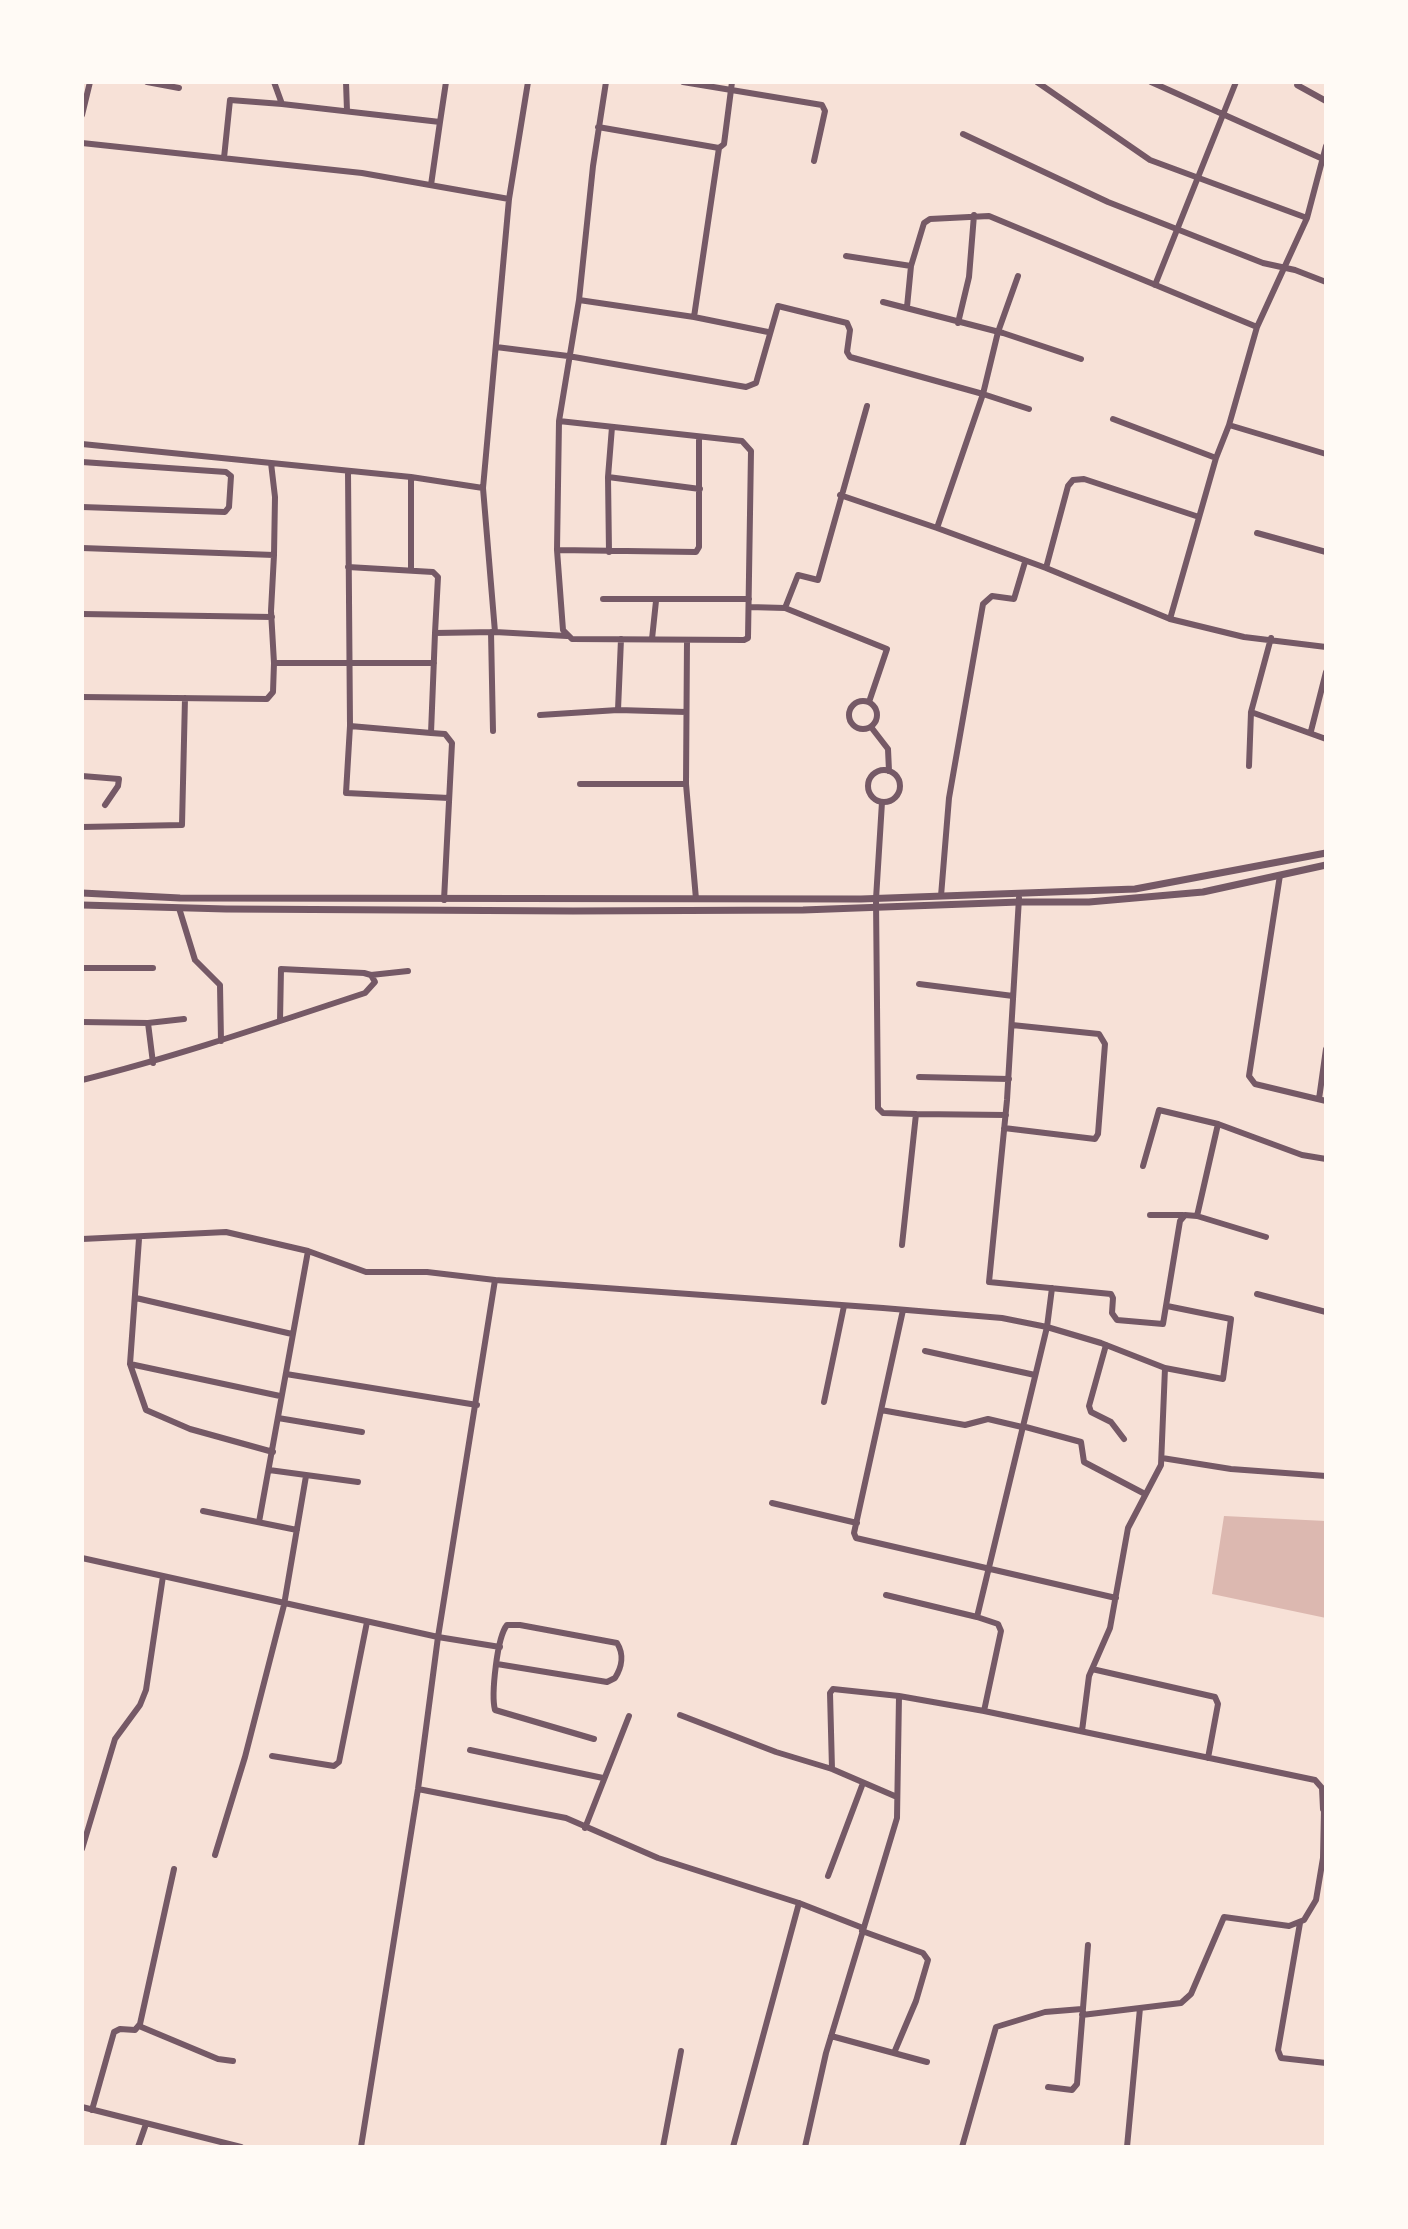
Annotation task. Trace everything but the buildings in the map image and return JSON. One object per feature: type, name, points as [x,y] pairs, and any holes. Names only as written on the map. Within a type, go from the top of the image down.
[{"type":"street","points":[[82,115],[90,82]]},
{"type":"street","points":[[147,82],[179,88]]},
{"type":"street","points":[[274,82],[282,104]]},
{"type":"street","points":[[346,82],[347,111]]},
{"type":"street","points":[[431,185],[446,82]]},
{"type":"street","points":[[493,731],[493,632],[483,488],[509,198],[528,82]]},
{"type":"street","points":[[559,421],[742,441],[751,448],[750,634],[744,640],[572,639],[563,630],[557,550],[559,421],[579,300],[598,127],[606,82]]},
{"type":"street","points":[[683,82],[732,86],[822,105],[825,111],[814,161]]},
{"type":"street","points":[[1037,82],[1150,160],[1307,218]]},
{"type":"street","points":[[1151,82],[1323,159]]},
{"type":"street","points":[[1155,285],[1236,82]]},
{"type":"street","points":[[1289,82],[1298,84],[1326,101]]},
{"type":"street","points":[[694,317],[719,148],[724,144],[732,86]]},
{"type":"street","points":[[224,158],[230,100],[440,122]]},
{"type":"street","points":[[598,127],[719,148]]},
{"type":"street","points":[[963,134],[1108,202],[1263,263],[1326,282]]},
{"type":"street","points":[[82,143],[362,173],[509,198]]},
{"type":"street","points":[[1170,619],[1257,327],[1307,218],[1326,146]]},
{"type":"street","points":[[1317,187],[1326,189]]},
{"type":"street","points":[[958,323],[969,277],[974,215]]},
{"type":"street","points":[[907,307],[911,266],[923,223],[930,219],[974,215],[989,216],[1257,327]]},
{"type":"street","points":[[846,256],[911,266]]},
{"type":"street","points":[[937,528],[983,394],[998,332],[1018,276]]},
{"type":"street","points":[[579,300],[694,317],[768,332]]},
{"type":"street","points":[[883,302],[998,332],[1080,359]]},
{"type":"street","points":[[496,348],[568,356],[751,386],[756,383],[768,332],[778,306],[849,326],[847,352],[850,357],[1029,409]]},
{"type":"street","points":[[785,608],[798,575],[818,580],[867,406]]},
{"type":"street","points":[[1113,419],[1216,458]]},
{"type":"street","points":[[1229,425],[1326,454]]},
{"type":"street","points":[[609,552],[608,477],[612,427]]},
{"type":"street","points":[[557,550],[696,552],[699,547],[699,437]]},
{"type":"street","points":[[82,444],[411,477],[483,488]]},
{"type":"street","points":[[82,462],[226,472],[231,476],[229,507],[225,512],[82,507]]},
{"type":"street","points":[[82,697],[267,699],[274,692],[272,617],[275,497],[271,463]]},
{"type":"street","points":[[348,471],[350,726],[346,793],[449,798]]},
{"type":"street","points":[[411,477],[411,570]]},
{"type":"street","points":[[608,477],[700,489]]},
{"type":"street","points":[[1046,568],[1068,486],[1073,480],[1084,479],[1199,517]]},
{"type":"street","points":[[840,495],[1046,568],[1170,619],[1244,636],[1326,647]]},
{"type":"street","points":[[1257,533],[1326,552]]},
{"type":"street","points":[[82,548],[274,555]]},
{"type":"street","points":[[941,896],[949,798],[983,604],[992,596],[1014,599],[1025,562]]},
{"type":"street","points":[[348,567],[433,572],[438,577],[431,733]]},
{"type":"street","points":[[603,599],[749,603],[785,608],[887,649],[869,702]]},
{"type":"street","points":[[652,639],[656,601]]},
{"type":"street","points":[[82,614],[272,617]]},
{"type":"street","points":[[435,633],[493,632],[567,636]]},
{"type":"street","points":[[1249,766],[1251,712],[1271,638]]},
{"type":"street","points":[[618,710],[621,639]]},
{"type":"street","points":[[687,640],[686,784],[696,899]]},
{"type":"street","points":[[274,663],[434,663]]},
{"type":"street","points":[[1311,731],[1326,672]]},
{"type":"street","points":[[82,827],[182,825],[185,698]]},
{"type":"street","points":[[869,702],[874,706],[877,715],[871,727],[857,728],[849,718],[853,704],[869,702]]},
{"type":"street","points":[[540,715],[618,710],[686,712]]},
{"type":"street","points":[[1251,712],[1311,731],[1326,739]]},
{"type":"street","points":[[350,726],[446,734],[452,743],[444,900]]},
{"type":"street","points":[[871,727],[888,749],[889,771]]},
{"type":"street","points":[[889,771],[897,777],[899,792],[892,800],[882,802],[872,798],[868,783],[874,773],[889,771]]},
{"type":"street","points":[[82,776],[119,779],[118,786],[105,805]]},
{"type":"street","points":[[580,784],[686,784]]},
{"type":"street","points":[[882,802],[876,899],[878,1108],[883,1113],[1006,1115]]},
{"type":"street","points":[[82,893],[180,898],[444,900],[876,899],[1135,889],[1326,853]]},
{"type":"street","points":[[82,905],[573,911],[876,908],[1089,902],[1203,892],[1326,865]]},
{"type":"street","points":[[1280,875],[1250,1076],[1255,1084],[1322,1100],[1326,1049]]},
{"type":"street","points":[[1020,892],[1009,1080],[989,1282],[1111,1294],[1114,1298],[1112,1313],[1117,1320],[1163,1324],[1180,1220],[1185,1215]]},
{"type":"street","points":[[179,908],[195,960],[220,985],[221,1041]]},
{"type":"street","points":[[82,968],[153,968]]},
{"type":"street","points":[[280,1021],[281,969],[371,975],[408,971]]},
{"type":"street","points":[[82,1080],[153,1063],[365,993],[375,982],[371,975]]},
{"type":"street","points":[[919,984],[1013,996]]},
{"type":"street","points":[[82,1022],[148,1023],[184,1018]]},
{"type":"street","points":[[148,1023],[153,1063]]},
{"type":"street","points":[[1004,1128],[1094,1139],[1098,1134],[1105,1044],[1099,1034],[1012,1025]]},
{"type":"street","points":[[919,1077],[1009,1080]]},
{"type":"street","points":[[1143,1166],[1159,1110],[1218,1124],[1302,1156],[1326,1159]]},
{"type":"street","points":[[902,1245],[916,1114]]},
{"type":"street","points":[[1197,1216],[1218,1124]]},
{"type":"street","points":[[1150,1215],[1197,1216],[1266,1237]]},
{"type":"street","points":[[82,1239],[139,1239],[226,1232],[308,1251],[366,1272],[427,1272],[495,1280],[1002,1318],[1047,1327],[1106,1345],[1165,1368],[1223,1379],[1233,1322],[1228,1317],[1167,1306]]},
{"type":"street","points":[[139,1239],[130,1364],[141,1403],[151,1415],[273,1452]]},
{"type":"street","points":[[259,1522],[308,1251]]},
{"type":"street","points":[[361,2147],[495,1280]]},
{"type":"street","points":[[977,1618],[1047,1327],[1052,1288]]},
{"type":"street","points":[[1257,1294],[1326,1312]]},
{"type":"street","points":[[136,1298],[292,1334]]},
{"type":"street","points":[[824,1402],[844,1306]]},
{"type":"street","points":[[903,1310],[854,1533],[860,1541],[989,1566],[1116,1598]]},
{"type":"street","points":[[1106,1345],[1089,1406],[1091,1412],[1111,1422],[1124,1439]]},
{"type":"street","points":[[925,1352],[1035,1376]]},
{"type":"street","points":[[130,1364],[280,1396]]},
{"type":"street","points":[[1082,1731],[1092,1670],[1110,1628],[1128,1528],[1162,1458],[1165,1368]]},
{"type":"street","points":[[286,1374],[477,1405]]},
{"type":"street","points":[[881,1410],[965,1425],[988,1419],[1081,1442],[1084,1462],[1145,1494]]},
{"type":"street","points":[[278,1418],[362,1432]]},
{"type":"street","points":[[1162,1458],[1231,1469],[1326,1476]]},
{"type":"street","points":[[269,1470],[358,1482]]},
{"type":"street","points":[[215,1855],[245,1757],[284,1605],[306,1476]]},
{"type":"street","points":[[772,1503],[857,1523]]},
{"type":"street","points":[[203,1511],[297,1530]]},
{"type":"street","points":[[82,1558],[284,1605],[500,1647]]},
{"type":"street","points":[[82,1849],[115,1739],[140,1705],[146,1690],[163,1576]]},
{"type":"street","points":[[886,1595],[998,1624],[1001,1631],[984,1711]]},
{"type":"street","points":[[272,1756],[334,1766],[339,1762],[367,1622]]},
{"type":"street","points":[[497,1664],[607,1682],[615,1678],[621,1659],[619,1646],[613,1641],[520,1625],[504,1627],[500,1647],[497,1664],[494,1708],[498,1712],[594,1739]]},
{"type":"street","points":[[1092,1670],[1215,1697],[1218,1704],[1208,1758]]},
{"type":"street","points":[[832,1769],[832,1689],[899,1696],[984,1711],[1315,1780],[1322,1788],[1324,1858],[1316,1900],[1300,1923],[1278,2050],[1281,2058],[1326,2063]]},
{"type":"street","points":[[805,2147],[831,2036],[894,1829],[899,1696]]},
{"type":"street","points":[[680,1715],[776,1752],[832,1769],[897,1797]]},
{"type":"street","points":[[585,1828],[629,1716]]},
{"type":"street","points":[[470,1750],[603,1779]]},
{"type":"street","points":[[828,1877],[863,1783]]},
{"type":"street","points":[[418,1789],[560,1817],[658,1858],[799,1903],[923,1953],[928,1960],[916,2001],[894,2053]]},
{"type":"street","points":[[92,2110],[114,2032],[120,2029],[135,2030],[139,2026],[174,1869]]},
{"type":"street","points":[[733,2147],[799,1903]]},
{"type":"street","points":[[962,2147],[996,2026],[1045,2012],[1175,2005],[1191,1994],[1224,1917],[1289,1926],[1300,1923]]},
{"type":"street","points":[[1048,2087],[1075,2088],[1088,1945]]},
{"type":"street","points":[[1127,2147],[1140,2008]]},
{"type":"street","points":[[139,2026],[218,2059],[233,2061]]},
{"type":"street","points":[[831,2036],[927,2062]]},
{"type":"street","points":[[663,2147],[681,2051]]},
{"type":"street","points":[[82,2108],[241,2147]]},
{"type":"street","points":[[138,2147],[146,2124]]},
{"type":"shaded area","points":[[1224,1516],[1326,1521],[1326,1618],[1212,1594]]}]
